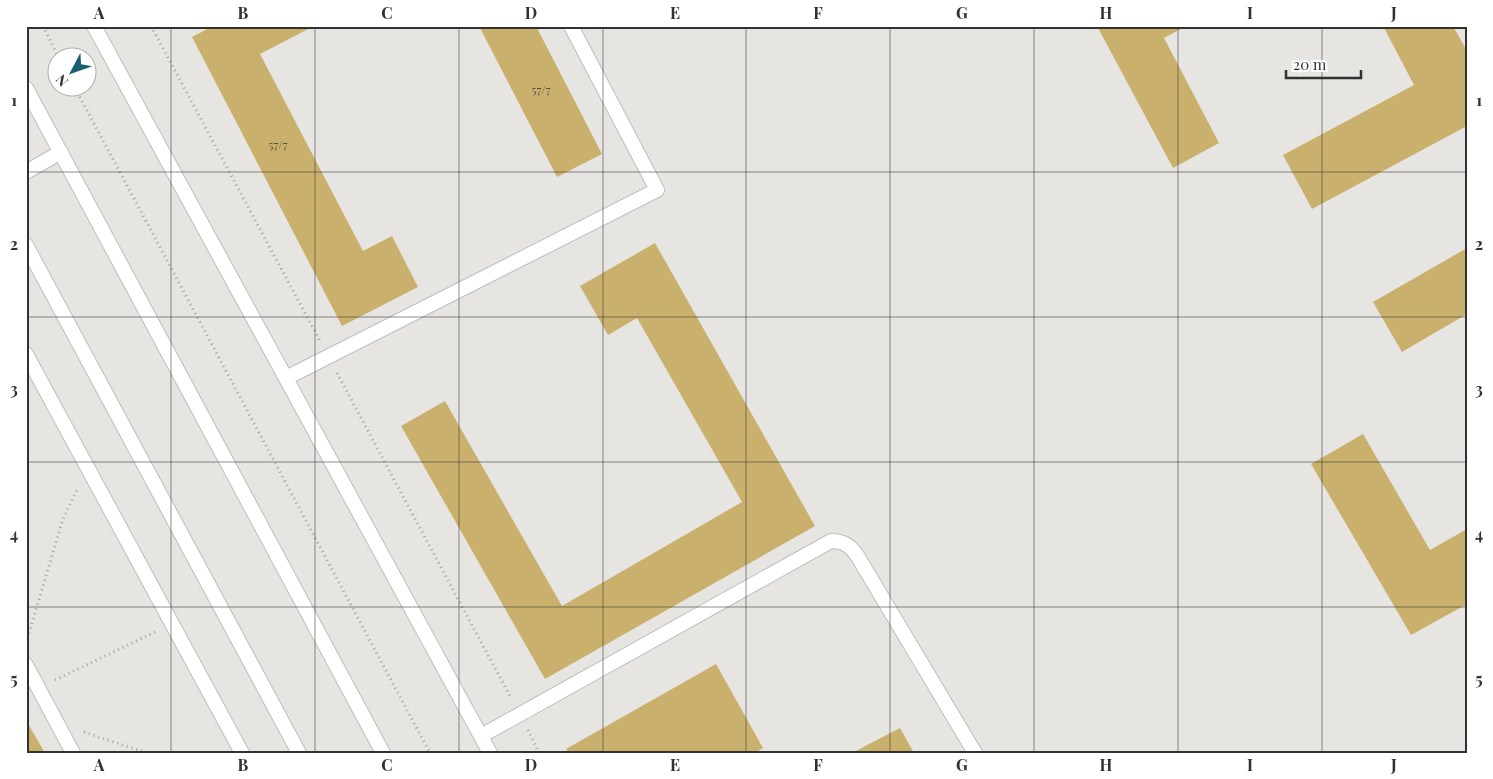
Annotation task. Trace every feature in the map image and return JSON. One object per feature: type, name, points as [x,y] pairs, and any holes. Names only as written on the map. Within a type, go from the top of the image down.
[{"type":"lane","points":[[95,26],[490,753]]},
{"type":"lane","points":[[286,378],[657,190],[571,26]]},
{"type":"lane","points":[[26,88],[383,753]]},
{"type":"lane","points":[[26,172],[61,152]]},
{"type":"lane","points":[[26,245],[299,753]]},
{"type":"lane","points":[[26,354],[242,753]]},
{"type":"lane","points":[[481,736],[831,542],[840,541],[853,549],[975,753]]},
{"type":"lane","points":[[26,665],[73,753]]},
{"type":"path","points":[[43,26],[54,48]]},
{"type":"path","points":[[151,26],[520,714],[539,753]]},
{"type":"path","points":[[80,98],[430,753]]},
{"type":"path","points":[[26,643],[63,519],[88,467]]},
{"type":"path","points":[[38,688],[172,624]]},
{"type":"path","points":[[57,723],[147,753]]},
{"type":"building","points":[[213,26],[314,26],[260,54],[363,251],[392,236],[418,287],[342,326],[192,37]]},
{"type":"building","points":[[479,26],[536,26],[602,154],[557,177]]},
{"type":"building","points":[[1097,26],[1186,26],[1164,38],[1219,143],[1173,168]]},
{"type":"building","points":[[1383,26],[1453,26],[1467,51],[1467,126],[1312,209],[1283,155],[1414,85]]},
{"type":"building","points":[[655,243],[815,526],[545,679],[401,426],[445,401],[562,606],[742,502],[637,318],[608,335],[580,286]]},
{"type":"building","points":[[1467,248],[1467,314],[1402,352],[1373,302]]},
{"type":"building","points":[[1363,434],[1430,550],[1467,529],[1467,604],[1411,635],[1311,464]]},
{"type":"building","points":[[716,664],[763,748],[755,753],[569,753],[566,749]]},
{"type":"building","points":[[26,720],[45,753],[26,753]]},
{"type":"building","points":[[900,728],[914,753],[852,753]]}]
